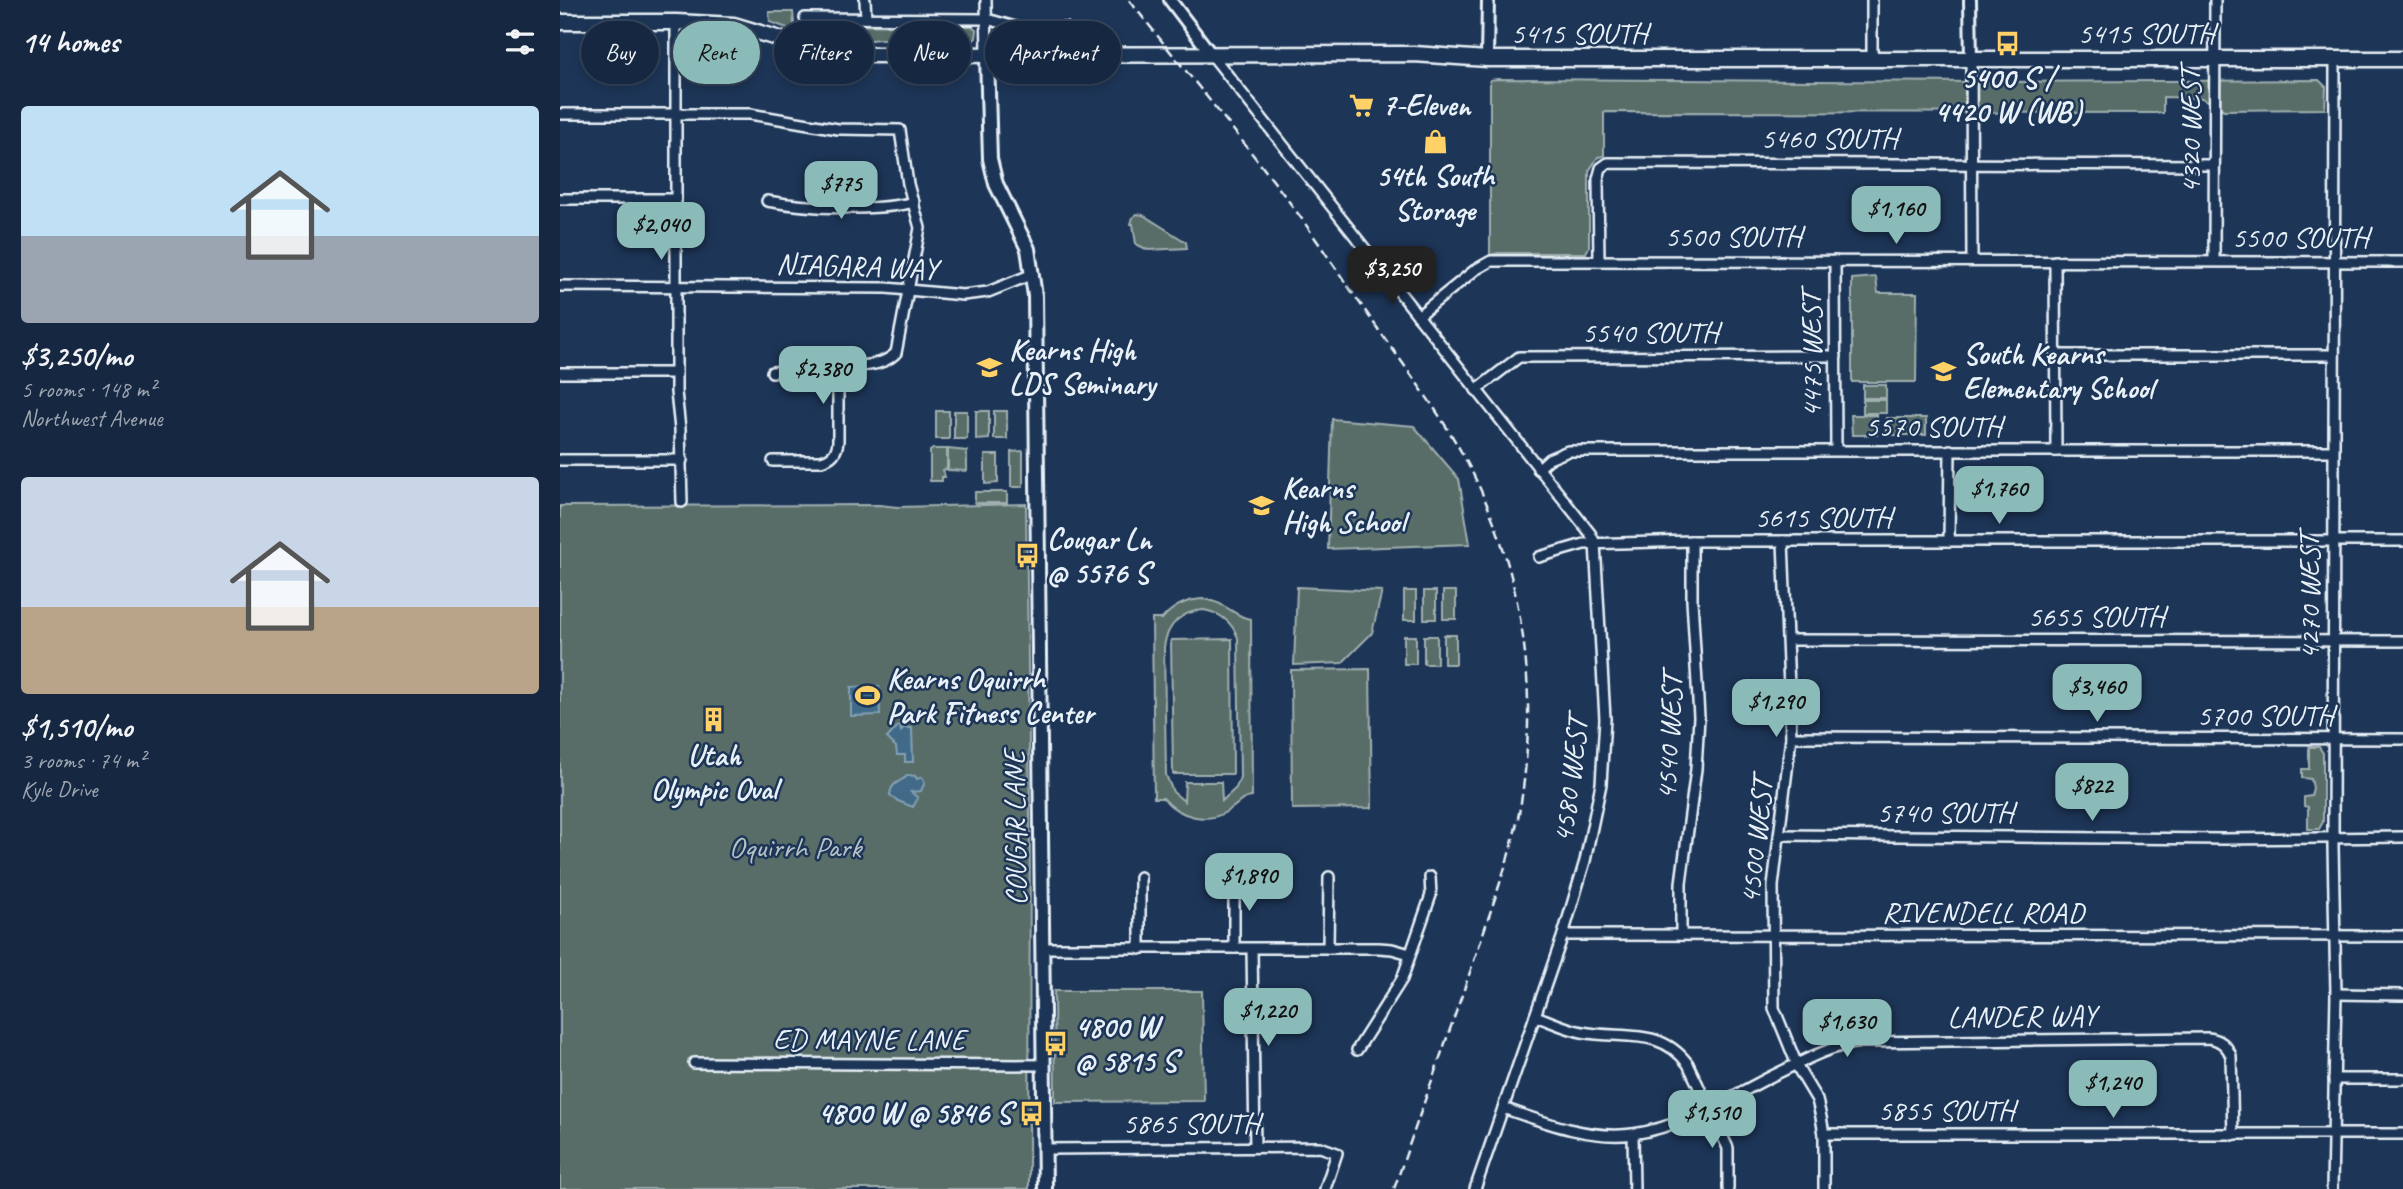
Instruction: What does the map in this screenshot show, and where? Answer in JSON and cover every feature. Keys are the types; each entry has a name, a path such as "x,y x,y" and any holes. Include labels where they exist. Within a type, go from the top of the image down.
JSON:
{"main road":[{"name":"5415 SOUTH","path":"560,22 673,22"},
{"name":"5415 SOUTH","path":"760,33 835,53 985,56"},
{"name":"5415 SOUTH","path":"1121,55 1414,54 1487,59 2403,59"},
{"name":"COUGAR LANE","path":"988,84 990,159 996,184 1028,249 1033,274 1037,368 1045,1189"}],"street":[{"path":"865,0 866,18"},
{"path":"986,0 987,19"},
{"path":"1170,0 1595,543"},
{"path":"1487,59 1488,0"},
{"path":"1872,0 1872,60"},
{"path":"1970,0 1972,261"},
{"name":"4320 WEST","path":"2214,261 2215,0"},
{"path":"805,18 994,21"},
{"name":"4270 WEST","path":"2332,1189 2336,995 2333,837 2335,59"},
{"path":"676,84 676,373 682,460 681,502"},
{"path":"560,114 750,114 838,129 900,130 904,166 919,219 919,237 896,352 871,364 772,372"},
{"name":"5460 SOUTH","path":"1599,261 1598,179 1601,168 1612,163 2214,165"},
{"path":"560,199 676,199"},
{"path":"767,201 798,206 897,206 914,202"},
{"name":"5500 SOUTH","path":"1418,316 1475,270 1491,261 2403,262"},
{"name":"4475 WEST","path":"1835,261 1836,450"},
{"path":"2055,261 2056,451"},
{"name":"NIAGARA WAY","path":"560,286 907,289 978,294 1033,274"},
{"path":"2055,355 2334,355"},
{"name":"5540 SOUTH","path":"1476,390 1519,357 1836,356"},
{"path":"773,461 821,461 836,452 838,366"},
{"path":"560,373 676,373"},
{"path":"1949,541 1950,450"},
{"name":"5570 SOUTH","path":"1538,469 1568,451 2333,451"},
{"path":"560,460 682,460"},
{"name":"5615 SOUTH","path":"1539,556 1572,546 1595,543 1692,541 2403,541"},
{"name":"4540 WEST","path":"1681,935 1681,883 1696,769 1699,716 1692,600 1692,541"},
{"name":"4500 WEST","path":"1783,541 1791,737 1773,886 1774,1009 1797,1064 1816,1100 1824,1134 1824,1189"},
{"name":"4580 WEST","path":"1475,1189 1563,935 1585,860 1601,784 1605,719 1595,543"},
{"name":"5655 SOUTH","path":"1788,640 2403,641"},
{"name":"5700 SOUTH","path":"1791,737 2403,739"},
{"name":"5740 SOUTH","path":"1780,835 2213,839 2403,837"},
{"path":"1140,877 1140,949"},
{"path":"1234,877 1234,948"},
{"path":"1328,948 1329,877"},
{"path":"1357,1050 1397,988 1431,895 1430,877"},
{"name":"RIVENDELL ROAD","path":"1563,935 2403,936"},
{"path":"1043,948 1392,949 1410,954"},
{"path":"1252,949 1255,1147"},
{"path":"2336,995 2403,995"},
{"path":"1535,1016 1581,1032 1655,1038 1680,1052 1728,1147 1728,1189"},
{"name":"LANDER WAY","path":"1503,1108 1574,1130 1633,1134 1708,1108 1840,1044 2208,1038 2226,1046 2233,1062 2233,1135"},
{"name":"ED MAYNE LANE","path":"694,1063 1044,1065"},
{"path":"2334,1079 2403,1079"},
{"path":"1633,1134 1634,1189"},
{"name":"5855 SOUTH","path":"1824,1134 2403,1134"},
{"name":"5865 SOUTH","path":"1045,1149 1321,1147 1338,1153 1325,1189"}],"green space":[{"path":"769,12 793,12 794,21 770,22"},
{"path":"874,25 888,25 888,39 874,40"},
{"path":"971,26 977,30 976,38 971,42"},
{"path":"1490,80 1987,82 2319,80 2326,87 2325,109 2224,110 2202,98 2163,97 2163,113 1604,112 1604,156 1598,157 1589,171 1589,247 1586,253 1490,255"},
{"path":"1137,214 1143,215 1186,242 1187,248 1148,250 1136,244 1131,224"},
{"path":"1876,277 1878,293 1917,293 1916,382 1852,382 1852,279"},
{"path":"1863,385 1886,385 1886,398 1863,398"},
{"path":"1863,400 1886,400 1886,413 1863,413"},
{"path":"936,411 949,411 949,439 936,439"},
{"path":"954,411 967,411 967,439 954,439"},
{"path":"976,411 989,411 989,439 976,440"},
{"path":"994,411 1007,411 1007,439 994,439"},
{"path":"1851,415 1877,415 1877,435 1852,435"},
{"path":"1887,418 1926,418 1926,435 1887,435"},
{"path":"1332,419 1414,426 1459,479 1470,544 1328,549"},
{"path":"947,449 947,469 943,470 945,477 942,477 942,481 930,481 930,451"},
{"path":"948,449 967,451 967,471 948,470"},
{"path":"1023,451 1023,487 1011,487 1011,452"},
{"path":"985,455 998,455 998,483 985,484"},
{"path":"975,492 1007,492 1007,503 975,503"},
{"name":"Oquirrh Park","path":"1026,504 1030,816 1029,1189 560,1189 560,506 897,507"},
{"path":"1297,587 1382,591 1372,633 1342,663 1294,665"},
{"path":"1404,591 1416,591 1416,620 1404,620"},
{"path":"1424,591 1436,591 1436,619 1424,619"},
{"path":"1443,591 1456,591 1456,619 1443,619"},
{"path":"1196,600 1210,600 1251,619 1252,797 1221,815 1203,818 1177,810 1163,798 1154,798 1152,619 1162,619 1175,607","holes":["1196,611 1210,611 1229,623 1238,638 1240,777 1236,788 1222,801 1221,782 1185,782 1184,801 1173,792 1166,775 1164,647 1168,632 1182,616"]},
{"path":"1444,635 1456,635 1456,664 1444,664"},
{"path":"1404,636 1416,636 1416,664 1404,664"},
{"path":"1424,636 1437,636 1437,664 1424,664"},
{"path":"1232,639 1233,774 1173,774 1171,640"},
{"path":"1370,669 1372,808 1292,809 1291,670"},
{"path":"2309,747 2319,747 2323,753 2323,822 2319,829 2308,829 2308,807 2304,806 2304,797 2311,796 2313,788 2311,779 2302,778 2302,769 2309,769"},
{"path":"1054,991 1202,991 1204,1101 1055,1102"}],"water":[{"path":"879,686 880,715 851,716 851,687"},
{"path":"900,724 901,731 903,728 912,728 913,762 905,762 905,755 897,755 896,747 887,738"},
{"path":"908,775 917,779 922,777 925,782 921,791 911,792 918,798 913,807 890,795 894,785"}],"railway":[{"path":"1129,0 1299,215 1434,408 1460,449 1489,509 1514,590 1527,674 1528,717 1518,820 1480,943 1394,1189"}],"place":[{"name":"5400 S / 4420 W (WB)","path":"2008,43"},
{"name":"7-Eleven","path":"1362,105"},
{"name":"54th South Storage","path":"1435,141"},
{"name":"Kearns High LDS Seminary","path":"989,367"},
{"name":"South Kearns Elementary School","path":"1943,371"},
{"name":"Kearns High School","path":"1262,505"},
{"name":"Cougar Ln @ 5576 S","path":"1027,556"},
{"name":"Kearns Oquirrh Park Fitness Center","path":"867,696"},
{"name":"Utah Olympic Oval","path":"714,720"},
{"name":"4800 W @ 5815 S","path":"1055,1044"},
{"name":"4800 W @ 5846 S","path":"1031,1113"}]}
